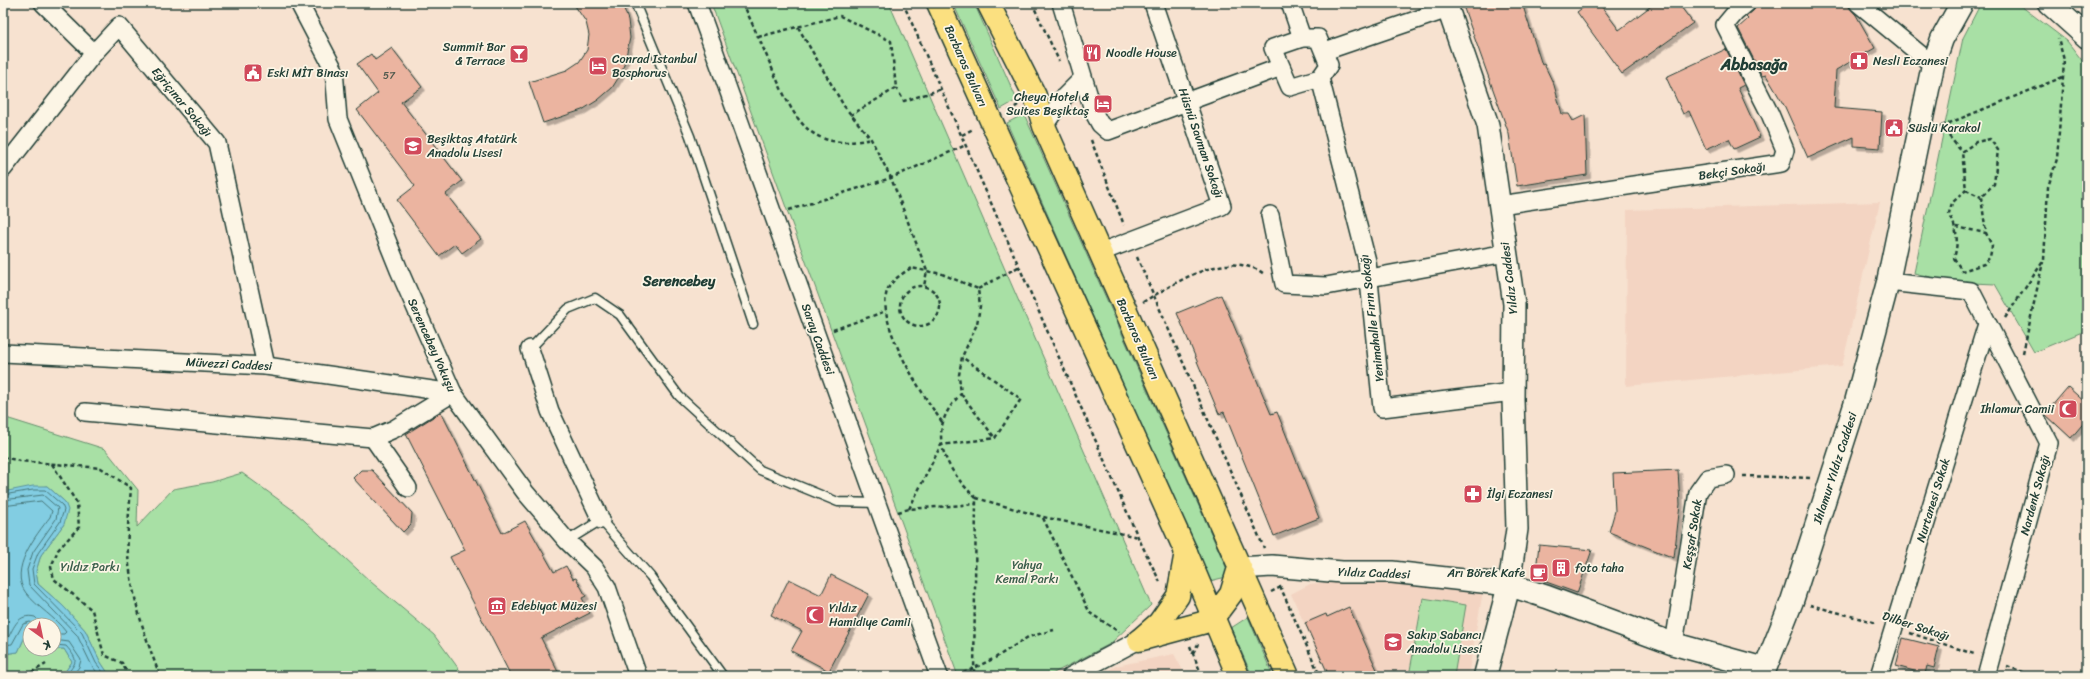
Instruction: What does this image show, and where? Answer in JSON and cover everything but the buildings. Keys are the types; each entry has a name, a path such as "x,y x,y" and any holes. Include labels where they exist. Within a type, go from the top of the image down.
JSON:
{"main road":[{"name":"Barbaros Bulvarı","path":"938,3 1186,552 1238,676"},
{"name":"Barbaros Bulvarı","path":"988,3 1035,96 1044,126 1288,676"},
{"name":"Ihlamur Yıldız Caddesi","path":"1509,585 1547,597 1674,644 1764,673 1792,601 1856,402 1888,282 1933,65 1942,39 1962,3"},
{"path":"2062,10 2087,37"},
{"path":"1139,640 1158,623 1178,596 1186,552"},
{"path":"1139,640 1182,627 1202,623 1213,618 1231,594 1239,568"},
{"name":"Yıldız Caddesi","path":"1485,676 1509,585"}],"street":[{"path":"43,3 94,53"},
{"name":"Serencebey Yokuşu","path":"299,3 334,70 338,119 399,270 453,393 525,492 568,541 594,567 607,587 638,676"},
{"name":"Saray Caddesi","path":"696,3 939,676"},
{"path":"1060,3 1083,78 1100,124 1108,131 1281,67"},
{"name":"Hüsnü Savman Sokağı","path":"1100,252 1130,242 1222,206 1153,3"},
{"path":"1290,3 1302,38"},
{"name":"Bekçi Sokağı","path":"1500,205 1781,163 1785,150 1770,114 1725,25 1735,13 1747,3"},
{"path":"1858,3 1933,65"},
{"path":"1325,51 1447,6"},
{"name":"Yıldız Caddesi","path":"1239,568 1272,566 1342,572 1392,572 1509,585 1517,529 1513,392 1514,304 1488,125 1447,6"},
{"name":"Eğriçınar Sokağı","path":"3,169 94,53 119,26 217,143 266,366"},
{"path":"1302,38 1318,38 1325,51 1329,65 1320,78 1290,87 1273,48 1302,38"},
{"path":"1044,126 1064,97 1083,78"},
{"name":"Yenimahalle Fırın Sokağı","path":"1320,78 1367,261 1382,408 1513,392"},
{"path":"1270,215 1284,284 1326,286 1506,253"},
{"name":"Nardenk Sokağı","path":"1888,282 1970,292 2049,443 1986,676"},
{"name":"Nurtanesi Sokak","path":"1879,676 1990,330"},
{"path":"530,349 550,411 601,520"},
{"name":"Müvezzi Caddesi","path":"3,353 266,366 453,393"},
{"path":"85,412 373,438 394,429 453,393"},
{"path":"373,438 408,488"},
{"name":"Keşşaf Sokak","path":"1674,644 1698,492 1708,478 1726,475"},
{"path":"1070,676 1139,640"}],"lane":[{"path":"635,3 690,136 753,324"},
{"path":"530,349 568,309 595,298 620,315 679,396 760,470 838,502 878,504"},
{"path":"568,541 601,520 650,576 723,676"}],"path":[{"path":"743,3 789,106 800,123 817,136 834,142 853,143 871,139"},
{"path":"903,3 1138,537 1172,605"},
{"path":"1032,3 1061,65"},
{"path":"2016,380 2044,260 2048,187 2057,159 2064,60 2057,34 2062,10"},
{"path":"758,37 840,16 891,42 896,88 904,101 942,89"},
{"path":"798,27 844,106 871,139 891,178 927,271 924,286"},
{"path":"1942,126 2063,77"},
{"path":"851,115 896,88"},
{"path":"1003,114 1020,104"},
{"path":"1923,115 1942,126 1962,152 1966,190"},
{"path":"962,135 977,127"},
{"path":"1090,139 1130,242 1265,550"},
{"path":"1962,152 1976,142 1990,140 1998,150 1994,184 1981,197 1981,207 1986,232 1992,246 1990,257 1984,264 1962,271 1954,258 1957,245 1956,227 1949,213 1952,203 1966,190"},
{"path":"773,214 891,178 966,144"},
{"path":"1966,190 1981,197"},
{"path":"1956,227 1986,232"},
{"path":"1990,330 2044,260"},
{"path":"1126,312 1189,275 1225,265 1250,266 1284,284"},
{"path":"978,289 1020,266"},
{"path":"942,422 920,390 906,365 886,311 887,292 896,278 911,268 942,274 978,289"},
{"path":"924,286 937,294 940,307 935,318 924,325 918,325 911,323 902,314 901,301 908,290 914,287 924,286"},
{"path":"978,289 980,306 977,324 962,357 959,375 961,394 995,438"},
{"path":"817,335 886,311"},
{"path":"941,444 995,438 1021,399 962,357"},
{"path":"961,394 950,404 942,422 941,444 948,465 959,482 976,498 1043,517 1138,537"},
{"path":"909,509 941,444"},
{"path":"3,457 20,461 101,468 132,488 128,527 129,570 142,625 160,676"},
{"path":"52,464 77,503 79,527 58,550 51,567 54,579 92,610 104,655 122,663 129,676"},
{"path":"1726,475 1832,479"},
{"path":"974,676 976,498"},
{"path":"898,512 909,509 976,504"},
{"path":"1043,517 1090,613 1131,640 1139,640"},
{"path":"1278,582 1320,676"},
{"path":"1269,593 1281,587"},
{"name":"Dilber Sokağı","path":"1792,601 1894,628 1991,660 2033,676"},
{"path":"1182,627 1202,676"},
{"path":"957,676 996,658 1028,637 1054,630"},
{"path":"25,676 46,664"}],"shaded area":[{"path":"1880,202 1842,366 1626,386 1627,210"},
{"name":"Sakıp Sabancı Anadolu Lisesi","path":"1381,575 1483,591 1468,676 1328,676 1291,594 1310,584"},
{"path":"1174,654 1186,676 1098,676 1116,666"}],"green space":[{"name":"Yahya Kemal Parkı","path":"711,3 889,3 1151,605 1110,644 1048,676 958,676"},
{"path":"953,3 974,3 1017,100 1001,109"},
{"path":"1981,3 2017,3 2067,41 2087,67 2087,330 2034,352 1995,284 1951,282 1914,273 1963,38"},
{"path":"1024,114 1230,576 1210,581 1007,123"},
{"name":"Yıldız Parkı","path":"3,417 105,449 138,490 137,527 173,489 212,482 242,473 293,510 371,582 434,635 464,676 110,676 100,661 85,630 63,606 38,584 36,571 41,555 64,524 65,502 47,486 3,492"},
{"path":"1423,598 1466,605 1454,676 1409,676"},
{"path":"1248,617 1273,676 1252,676 1231,628"},
{"path":"22,643 22,657 62,657 62,649 64,649 72,662 62,676 3,676 3,654 18,652"}],"water":[{"path":"33,486 47,486 65,502 68,510 64,524 41,555 36,571 38,584 63,606 85,630 100,661 110,676 62,676 72,662 64,649 62,649 62,617 22,617 22,643 18,652 3,654 3,492"}],"place":[{"name":"Noodle House","path":"1092,53"},
{"name":"Summit Bar & Terrace","path":"519,54"},
{"name":"Nesli Eczanesi","path":"1859,61"},
{"name":"Conrad Istanbul Bosphorus","path":"598,66"},
{"name":"Eski MİT Binası","path":"253,73"},
{"name":"Cheya Hotel & Suites Beşiktaş","path":"1103,104"},
{"name":"Süslü Karakol","path":"1894,128"},
{"name":"Beşiktaş Atatürk Anadolu Lisesi","path":"413,146"},
{"name":"Ihlamur Camii","path":"2068,409"},
{"name":"İlgi Eczanesi","path":"1473,494"},
{"name":"foto taha","path":"1561,568"},
{"name":"Arı Börek Kafe","path":"1539,573"},
{"name":"Edebiyat Müzesi","path":"497,606"},
{"name":"Yıldız Hamidiye Camii","path":"815,615"},
{"name":"Sakıp Sabancı Anadolu Lisesi","path":"1393,642"}],"district":[{"name":"Abbasağa","path":"1754,64"},
{"name":"Serencebey","path":"679,281"}]}
